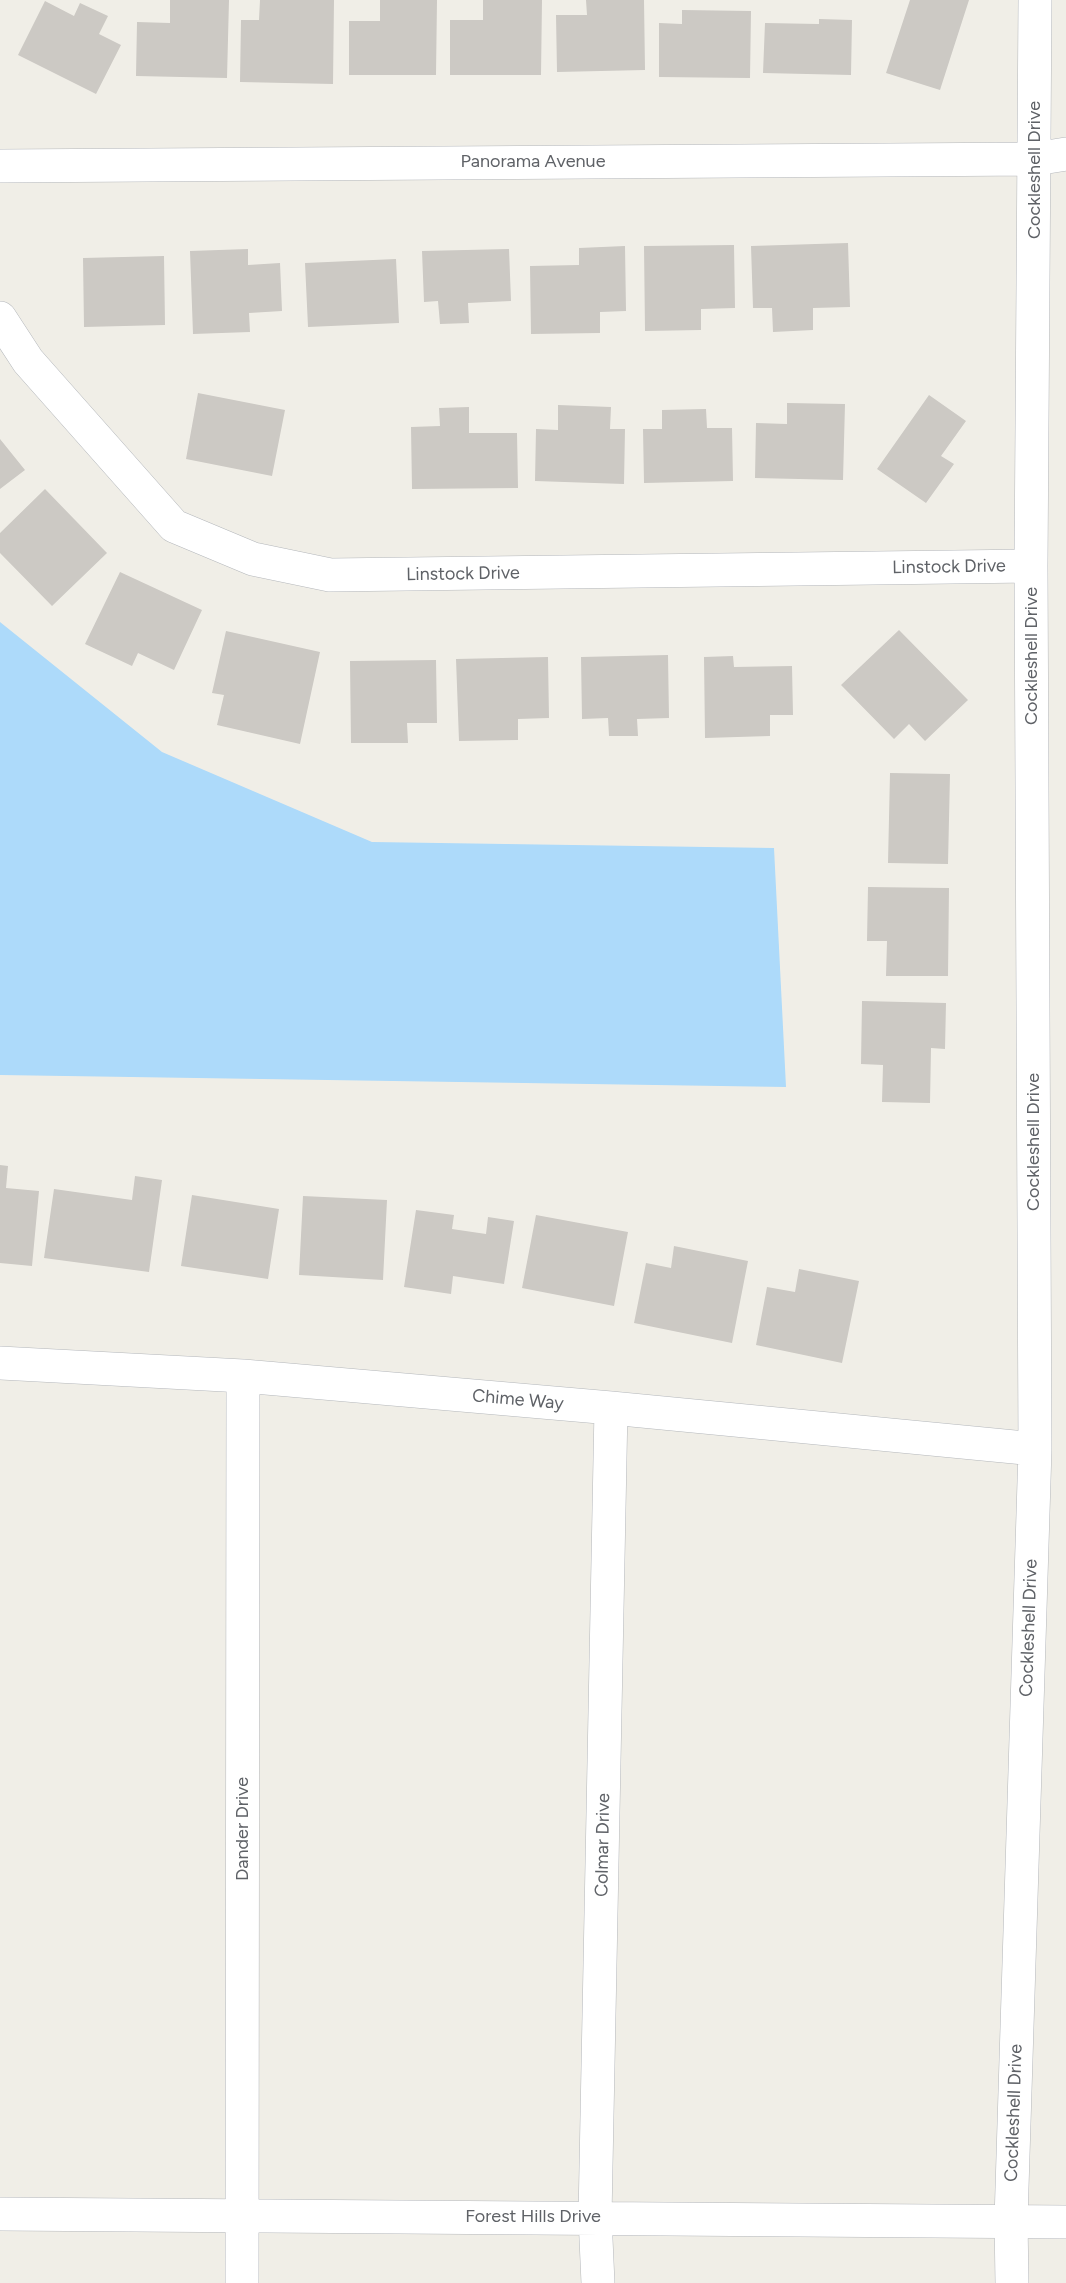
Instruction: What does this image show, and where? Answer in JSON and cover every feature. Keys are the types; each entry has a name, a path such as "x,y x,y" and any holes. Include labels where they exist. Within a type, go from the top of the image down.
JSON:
{"street":[{"name":"Cockleshell Drive","path":"1012,2283 1011,2220 1035,1449 1031,566 1051,157 1035,0"},
{"name":"Panorama Avenue","path":"0,166 1051,157"},
{"name":"Linstock Drive","path":"0,318 28,361 174,526 253,559 330,575 1031,566"},
{"name":"Chime Way","path":"0,1363 243,1376 611,1408 1035,1449"},
{"name":"Dander Drive","path":"242,2283 243,1376"},
{"name":"Colmar Drive","path":"598,2283 595,2217 611,1408"},
{"name":"Forest Hills Drive","path":"0,2214 1066,2222"}],"water":[{"path":"0,622 162,752 372,842 774,848 786,1087 0,1075"}],"building":[{"path":"170,0 229,0 227,78 136,76 137,22 170,23"},
{"path":"260,0 334,0 333,84 240,82 241,20 259,20"},
{"path":"380,0 437,0 436,75 349,75 349,21 380,21"},
{"path":"483,0 542,0 541,75 450,75 450,20 483,20"},
{"path":"586,0 644,0 645,70 557,72 556,15 587,15"},
{"path":"910,0 969,0 940,90 886,73"},
{"path":"45,1 74,16 80,3 108,16 99,34 121,45 96,94 18,55"},
{"path":"682,10 751,11 750,78 659,77 659,23 682,24"},
{"path":"819,19 852,20 851,75 763,73 765,23 819,24"},
{"path":"848,243 850,307 813,308 813,330 773,332 772,308 753,308 751,246"},
{"path":"734,245 735,308 701,309 701,330 645,331 644,246"},
{"path":"625,246 626,311 600,312 600,333 531,334 530,266 579,265 579,248"},
{"path":"248,249 248,265 280,263 282,311 249,313 250,332 193,334 190,251"},
{"path":"509,249 511,301 468,303 469,323 440,324 438,301 424,302 422,251"},
{"path":"164,256 165,325 84,327 83,258"},
{"path":"396,259 399,323 308,327 305,263"},
{"path":"198,393 285,410 272,476 186,459"},
{"path":"929,395 966,421 941,456 954,464 926,503 877,469"},
{"path":"787,403 845,404 843,480 755,478 756,423 787,424"},
{"path":"558,405 611,407 610,429 625,429 624,484 535,481 536,429 558,430"},
{"path":"469,407 469,433 517,433 518,488 412,489 411,427 440,426 439,408"},
{"path":"706,409 707,428 732,428 733,481 644,483 643,429 662,429 662,410"},
{"path":"0,439 25,470 0,489"},
{"path":"45,489 107,553 52,606 0,553 0,533"},
{"path":"120,572 202,610 174,670 138,653 132,666 85,644"},
{"path":"899,630 968,700 925,741 909,724 894,739 841,685"},
{"path":"226,631 320,652 300,744 217,725 224,695 212,693"},
{"path":"668,655 669,718 637,719 638,736 609,736 608,718 582,719 581,657"},
{"path":"733,656 734,667 792,666 793,715 770,715 770,736 705,738 704,657"},
{"path":"548,657 549,718 518,719 518,740 459,741 456,659"},
{"path":"436,660 437,723 407,723 408,743 351,743 350,661"},
{"path":"890,773 950,774 948,864 888,863"},
{"path":"868,887 949,888 948,976 886,976 887,941 867,941"},
{"path":"862,1001 946,1003 945,1049 931,1048 930,1103 882,1102 883,1065 861,1064"},
{"path":"0,1165 8,1166 6,1188 39,1191 32,1266 0,1263"},
{"path":"135,1176 162,1180 149,1272 44,1258 54,1189 132,1200"},
{"path":"192,1195 279,1209 268,1279 181,1266"},
{"path":"303,1196 387,1200 383,1280 299,1275"},
{"path":"416,1210 454,1215 452,1229 486,1234 488,1217 514,1221 504,1284 453,1276 451,1294 404,1287"},
{"path":"536,1215 628,1232 614,1306 522,1288"},
{"path":"674,1246 748,1261 732,1343 634,1323 646,1263 671,1268"},
{"path":"799,1269 859,1281 842,1363 756,1345 767,1287 795,1292"}]}
